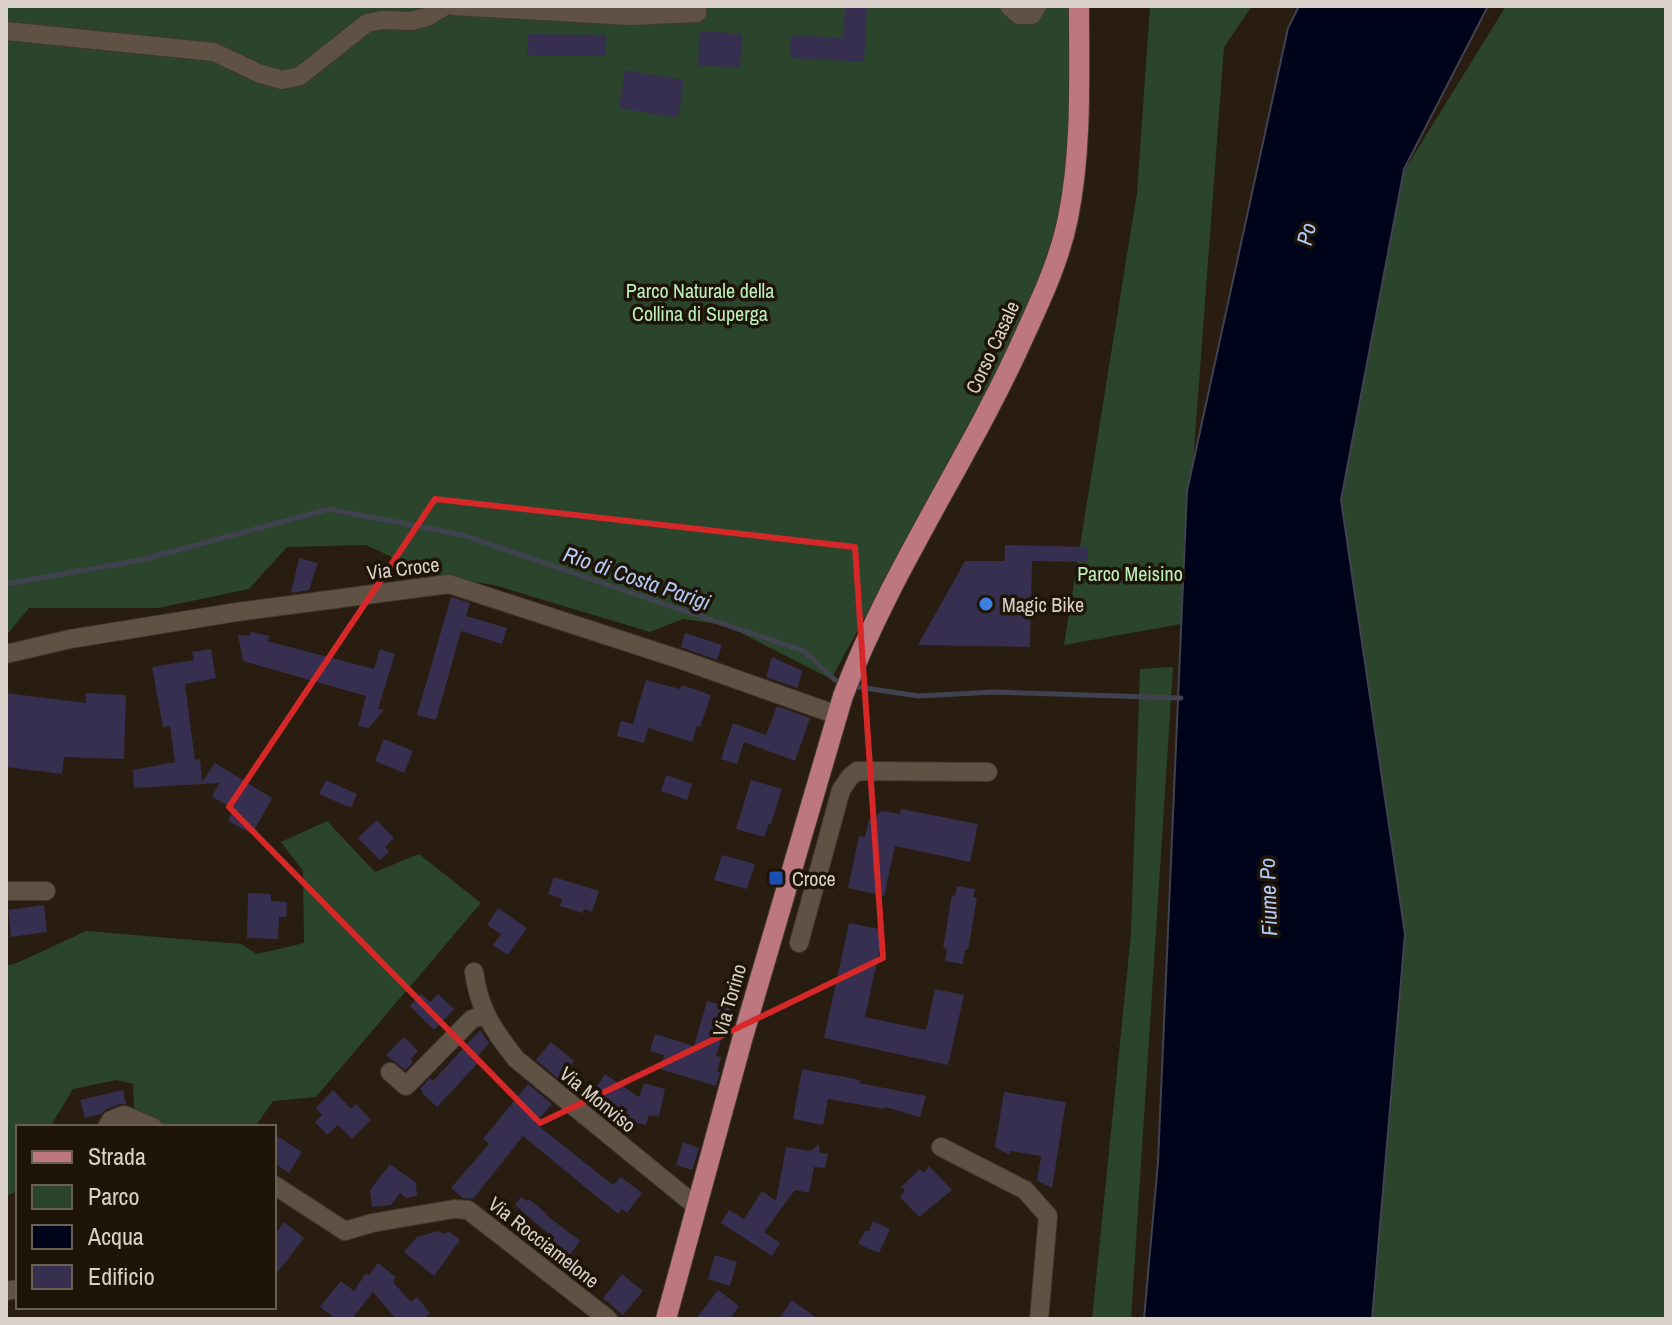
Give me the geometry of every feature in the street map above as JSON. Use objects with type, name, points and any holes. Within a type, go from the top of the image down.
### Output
[{"type":"main road","name":"Corso Casale","points":[[843,697],[897,578],[1012,365],[1049,280],[1068,219],[1079,136],[1079,6]]},
{"type":"main road","name":"Via Torino","points":[[666,1319],[742,1040],[843,697]]},
{"type":"street","points":[[6,31],[214,52],[258,73],[282,80],[300,76],[367,23],[412,21],[427,17],[445,6]]},
{"type":"street","points":[[454,6],[630,16],[697,13],[697,6]]},
{"type":"street","points":[[1009,6],[1019,15],[1032,15],[1037,6]]},
{"type":"street","name":"Via Croce","points":[[6,654],[70,639],[237,612],[449,584],[682,660],[843,697]]},
{"type":"street","points":[[799,943],[841,790],[850,777],[857,771],[897,768],[988,772]]},
{"type":"street","points":[[790,877],[815,883]]},
{"type":"street","points":[[6,891],[46,891]]},
{"type":"street","name":"Via Monviso","points":[[474,972],[477,995],[485,1015],[516,1059],[696,1206]]},
{"type":"street","points":[[390,1072],[406,1086],[472,1019],[485,1015]]},
{"type":"street","points":[[108,1125],[111,1120],[124,1115],[148,1125]]},
{"type":"street","points":[[941,1147],[1025,1190],[1048,1216],[1039,1319]]},
{"type":"street","name":"Via Rocciamelone","points":[[276,1186],[345,1231],[372,1223],[454,1209],[468,1210],[608,1319]]},
{"type":"highlighted area","points":[[435,499],[855,547],[883,958],[540,1123],[229,807]]},
{"type":"green space","name":"Parco Naturale della Collina di Superga","points":[[6,6],[1069,6],[1072,134],[1060,217],[1039,283],[1004,358],[831,679],[725,625],[683,619],[650,632],[494,585],[431,575],[366,545],[287,547],[249,589],[158,608],[29,608],[6,636]]},
{"type":"green space","name":"Parco Meisino","points":[[1150,6],[1252,6],[1224,47],[1181,624],[1064,645],[1137,193]]},
{"type":"green space","points":[[1506,6],[1666,6],[1666,1319],[1372,1319],[1405,934],[1341,500],[1404,171]]},
{"type":"green space","points":[[1173,667],[1131,1319],[1092,1319],[1131,934],[1140,669]]},
{"type":"green space","points":[[327,821],[375,872],[419,854],[481,903],[316,1097],[273,1101],[256,1125],[135,1125],[133,1084],[117,1080],[73,1089],[51,1125],[16,1125],[16,1192],[6,1196],[6,966],[86,931],[241,944],[257,954],[304,943],[303,871],[281,842]]},
{"type":"water","points":[[1299,6],[1488,6],[1404,169],[1341,500],[1405,934],[1372,1319],[1144,1319],[1158,1162],[1187,491],[1288,28]]},
{"type":"building","points":[[845,6],[867,6],[864,62],[790,58],[791,35],[843,38]]},
{"type":"building","points":[[700,31],[742,34],[740,68],[698,65]]},
{"type":"building","points":[[528,34],[606,35],[606,56],[527,55]]},
{"type":"building","points":[[625,70],[684,80],[678,118],[619,108]]},
{"type":"building","name":"Magic Bike","points":[[1005,545],[1088,547],[1088,562],[1032,561],[1030,647],[918,645],[965,561],[1005,561]]},
{"type":"building","points":[[299,558],[318,563],[309,590],[291,593]]},
{"type":"building","points":[[451,597],[470,603],[466,616],[507,628],[502,644],[461,631],[436,720],[417,715]]},
{"type":"building","points":[[251,632],[270,636],[267,641],[374,669],[380,649],[395,654],[378,709],[384,710],[369,728],[358,726],[366,696],[243,661],[238,635],[249,636]]},
{"type":"building","points":[[685,633],[722,645],[717,660],[681,647]]},
{"type":"building","points":[[211,649],[216,678],[185,684],[195,760],[200,759],[202,782],[215,763],[272,798],[252,834],[228,821],[234,809],[212,797],[219,783],[134,788],[133,770],[175,762],[170,726],[163,727],[152,667],[194,660],[192,652]]},
{"type":"building","points":[[772,657],[803,671],[797,688],[766,677]]},
{"type":"building","points":[[646,680],[680,689],[682,685],[711,695],[692,742],[648,728],[644,743],[617,736],[621,721],[633,724]]},
{"type":"building","points":[[6,693],[86,703],[86,693],[126,695],[124,759],[64,757],[62,774],[6,767]]},
{"type":"building","points":[[777,706],[810,718],[795,761],[744,742],[737,764],[721,759],[733,723],[766,735]]},
{"type":"building","points":[[384,739],[413,751],[404,773],[375,761]]},
{"type":"building","points":[[666,775],[692,784],[687,800],[661,791]]},
{"type":"building","points":[[326,780],[357,794],[351,808],[319,794]]},
{"type":"building","points":[[751,780],[782,789],[764,837],[736,829]]},
{"type":"building","points":[[901,809],[978,824],[970,862],[895,846],[884,896],[848,888],[859,836],[865,837],[869,820],[882,811],[900,814]]},
{"type":"building","points":[[377,820],[394,838],[385,847],[389,852],[380,860],[358,838]]},
{"type":"building","points":[[722,855],[755,864],[747,889],[714,880]]},
{"type":"building","points":[[554,877],[599,891],[592,912],[584,909],[583,913],[560,906],[562,899],[548,894]]},
{"type":"building","points":[[957,886],[975,889],[973,897],[977,898],[963,964],[945,961],[947,949],[943,948],[952,895],[955,896]]},
{"type":"building","points":[[248,893],[271,894],[271,901],[287,902],[286,917],[279,917],[278,939],[247,938]]},
{"type":"building","points":[[44,905],[47,932],[11,937],[8,910]]},
{"type":"building","points":[[498,908],[527,928],[508,955],[493,945],[501,934],[487,925]]},
{"type":"building","points":[[849,923],[884,930],[865,1017],[926,1030],[935,989],[964,995],[948,1065],[824,1038]]},
{"type":"building","points":[[421,994],[430,1002],[438,994],[454,1009],[434,1030],[410,1006]]},
{"type":"building","points":[[707,1001],[731,1008],[716,1056],[721,1057],[716,1086],[660,1069],[664,1055],[650,1051],[655,1034],[694,1046]]},
{"type":"building","points":[[480,1030],[489,1043],[475,1059],[479,1062],[437,1107],[420,1089],[430,1078],[433,1081]]},
{"type":"building","points":[[404,1037],[418,1051],[405,1070],[386,1055]]},
{"type":"building","points":[[551,1042],[574,1061],[559,1079],[536,1060]]},
{"type":"building","points":[[802,1069],[926,1096],[920,1117],[885,1107],[828,1099],[823,1125],[793,1119]]},
{"type":"building","points":[[605,1074],[639,1097],[644,1083],[665,1089],[659,1117],[649,1115],[646,1125],[625,1121],[590,1097]]},
{"type":"building","points":[[528,1084],[552,1104],[535,1123],[613,1185],[621,1177],[642,1193],[627,1213],[622,1209],[618,1214],[523,1136],[473,1199],[463,1198],[451,1188],[489,1144],[483,1139]]},
{"type":"building","points":[[123,1090],[126,1104],[85,1118],[80,1100]]},
{"type":"building","points":[[333,1090],[351,1109],[356,1104],[371,1120],[352,1139],[338,1125],[327,1135],[315,1122],[322,1115],[316,1108]]},
{"type":"building","points":[[1004,1092],[1066,1102],[1052,1188],[1037,1181],[1041,1156],[1010,1151],[1010,1155],[995,1147]]},
{"type":"building","points":[[276,1135],[302,1152],[289,1173],[276,1164]]},
{"type":"building","points":[[683,1142],[699,1148],[692,1170],[676,1165]]},
{"type":"building","points":[[819,1144],[820,1153],[828,1154],[825,1168],[814,1167],[809,1193],[795,1190],[764,1232],[780,1243],[772,1256],[721,1223],[729,1210],[744,1219],[762,1191],[776,1201],[786,1147],[811,1151]]},
{"type":"building","points":[[390,1164],[416,1183],[417,1196],[406,1198],[400,1193],[391,1205],[372,1207],[370,1190]]},
{"type":"building","points":[[929,1166],[952,1190],[919,1217],[900,1197],[905,1190],[901,1187],[920,1169],[924,1173]]},
{"type":"building","points":[[521,1197],[527,1201],[529,1199],[580,1241],[565,1261],[543,1244],[550,1235],[515,1205]]},
{"type":"building","points":[[873,1221],[890,1229],[879,1253],[858,1244]]},
{"type":"building","points":[[284,1222],[304,1238],[276,1274],[276,1233]]},
{"type":"building","points":[[438,1231],[445,1234],[448,1231],[460,1240],[434,1276],[404,1252],[417,1237]]},
{"type":"building","points":[[715,1255],[737,1262],[730,1286],[708,1279]]},
{"type":"building","points":[[378,1263],[396,1277],[393,1282],[411,1302],[417,1297],[430,1313],[423,1319],[396,1319],[373,1292],[352,1319],[336,1319],[320,1307],[341,1281],[354,1291],[366,1273],[369,1275]]},
{"type":"building","points":[[622,1274],[643,1291],[623,1315],[603,1298]]},
{"type":"building","points":[[718,1290],[739,1306],[730,1319],[696,1319]]},
{"type":"building","points":[[792,1300],[818,1319],[779,1319]]},
{"type":"waterway","name":"Rio di Costa Parigi","points":[[6,584],[141,560],[329,509],[463,535],[804,651],[842,683]]},
{"type":"waterway","name":"Rio di Costa Parigi","points":[[852,686],[918,696],[995,692],[1181,698]]},
{"type":"place","name":"Magic Bike","points":[[986,604]]},
{"type":"place","name":"Croce","points":[[776,878]]},
{"type":"water label","name":"Po","points":[[1306,234]]},
{"type":"water label","name":"Fiume Po","points":[[1268,897]]}]
